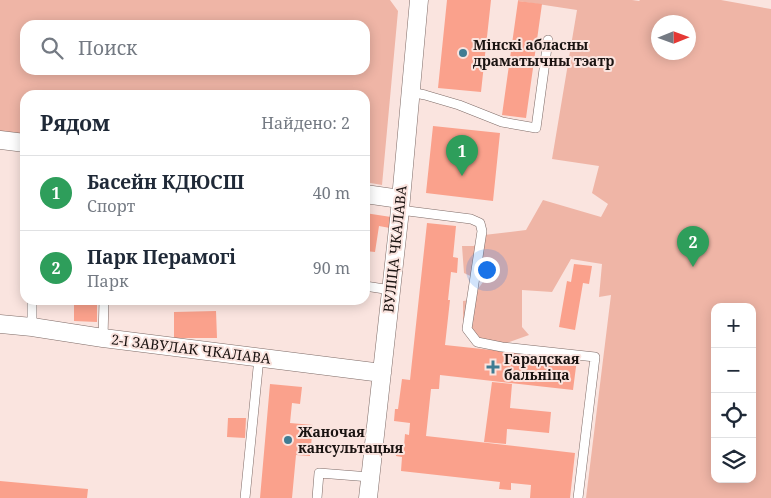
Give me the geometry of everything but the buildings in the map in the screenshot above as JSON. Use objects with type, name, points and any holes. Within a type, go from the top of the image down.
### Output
[{"type":"street","name":"ВУЛІЦА ЧКАЛАВА","points":[[368,498],[400,204],[419,0]]},
{"type":"street","points":[[0,140],[20,143]]},
{"type":"street","points":[[370,195],[400,204]]},
{"type":"street","name":"2-І ЗАВУЛАК ЧКАЛАВА","points":[[0,324],[382,373]]},
{"type":"lane","points":[[411,92],[459,105],[502,122],[536,128],[548,40]]},
{"type":"lane","points":[[400,204],[470,219],[480,223],[482,231],[467,329],[477,342],[502,347],[595,357],[578,498]]},
{"type":"lane","points":[[370,287],[390,290]]},
{"type":"lane","points":[[32,305],[32,327]]},
{"type":"lane","points":[[103,338],[104,305]]},
{"type":"lane","points":[[245,498],[259,358]]},
{"type":"lane","points":[[317,498],[319,473],[370,478]]},
{"type":"shaded area","points":[[0,0],[390,0],[398,11],[382,185],[370,183],[370,90],[20,90],[20,136],[0,134]]},
{"type":"shaded area","points":[[518,0],[721,0],[771,9],[771,498],[586,498],[611,295],[599,297],[602,264],[571,259],[552,292],[522,290],[522,327],[529,335],[498,346],[472,341],[463,318],[463,301],[470,300],[483,282],[464,273],[462,246],[474,246],[484,235],[526,230],[543,200],[601,217],[608,204],[592,193],[599,166],[552,159],[577,10]]},
{"type":"place","name":"Мінскі абласны драматычны тэатр","points":[[463,53]]},
{"type":"place","name":"Басейн КДЮСШ","points":[[462,176]]},
{"type":"place","name":"Парк Перамогі","points":[[693,267]]},
{"type":"place","name":"Гарадская бальніца","points":[[493,367]]},
{"type":"place","name":"Жаночая кансультацыя","points":[[288,440]]}]
